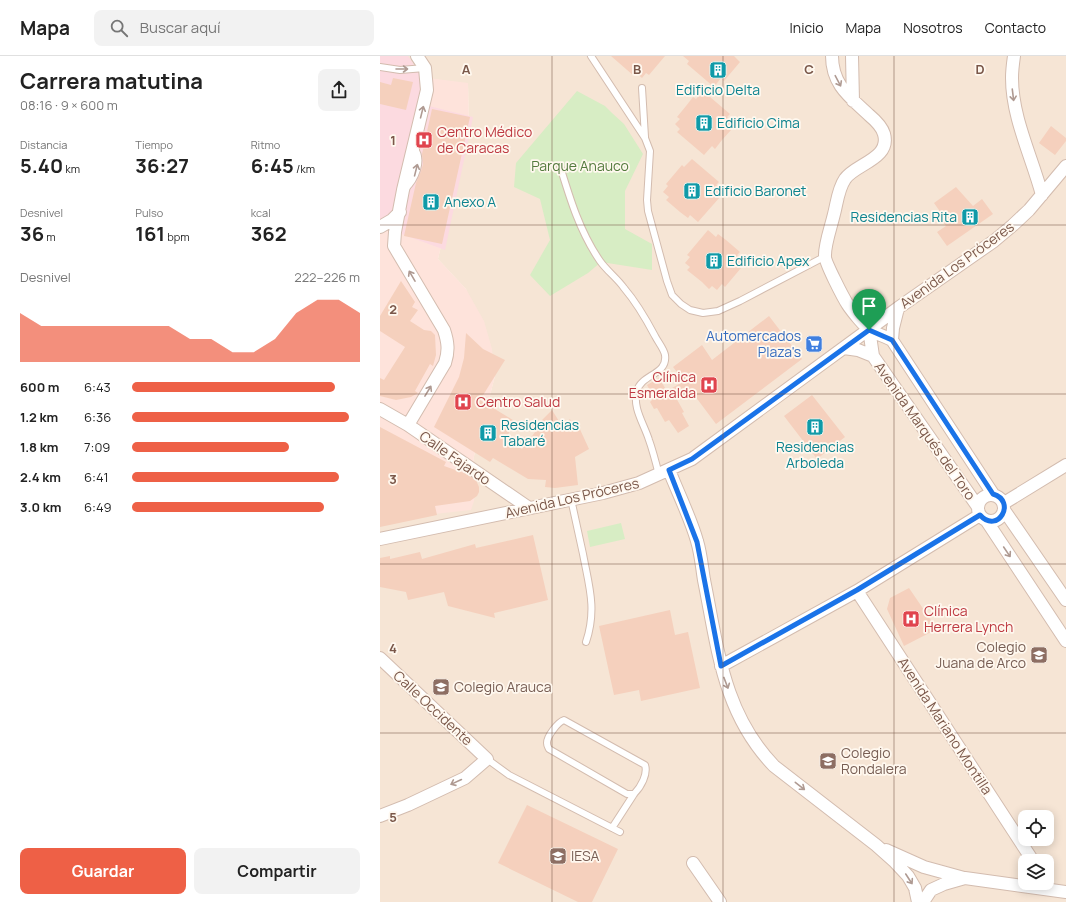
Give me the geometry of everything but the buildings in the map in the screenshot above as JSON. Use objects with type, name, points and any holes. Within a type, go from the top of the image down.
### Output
[{"type":"street","points":[[408,425],[446,363],[448,353],[448,342],[444,330],[394,246],[395,232],[427,90],[425,68],[417,56]]},
{"type":"street","points":[[832,56],[833,70],[837,82],[853,101],[874,119],[884,134],[885,142],[883,149],[877,156],[853,171],[845,179],[840,189],[824,257],[848,304],[869,330]]},
{"type":"street","points":[[852,56],[853,101]]},
{"type":"street","points":[[1014,56],[1012,77],[1014,98],[1042,195]]},
{"type":"street","name":"Avenida Los Próceres","points":[[380,539],[603,493],[639,484],[692,459],[898,308],[994,241],[1013,225],[1042,195],[1066,166]]},
{"type":"street","points":[[380,227],[392,220],[400,212]]},
{"type":"street","name":"Avenida Marqués del Toro","points":[[892,340],[893,328],[898,308]]},
{"type":"street","name":"Avenida Marqués del Toro","points":[[869,330],[892,340],[993,494],[999,497],[1066,600]]},
{"type":"street","name":"Avenida Marqués del Toro","points":[[869,330],[873,356],[1066,641]]},
{"type":"street","name":"Avenida Marqués del Toro","points":[[844,348],[858,350],[873,356]]},
{"type":"street","name":"Calle Fajardo","points":[[380,409],[408,425],[529,508]]},
{"type":"street","points":[[721,666],[857,590],[981,514],[994,521],[997,520],[1001,517],[1004,506],[1066,465]]},
{"type":"street","points":[[664,473],[697,542],[721,666],[735,708],[751,739],[760,752],[774,766],[876,845],[908,876],[915,888],[918,902]]},
{"type":"street","name":"Avenida Marqués del Toro","points":[[981,514],[981,499],[984,496],[993,494]]},
{"type":"street","name":"Avenida Mariano Montilla","points":[[857,590],[1028,854]]},
{"type":"street","name":"Calle Occidente","points":[[380,658],[487,759]]},
{"type":"street","points":[[380,816],[408,805],[465,778],[487,759]]},
{"type":"street","points":[[876,845],[924,867],[965,878],[1018,883]]},
{"type":"street","points":[[693,863],[720,902]]},
{"type":"street","points":[[923,902],[930,890],[965,878]]},
{"type":"street","points":[[1054,888],[1066,892]]},
{"type":"lane","points":[[591,56],[645,138],[650,151],[646,200],[648,211],[667,281],[672,295],[681,304],[690,310],[703,313],[718,311],[824,257]]},
{"type":"lane","points":[[380,67],[400,70],[425,68]]},
{"type":"lane","points":[[642,88],[645,138]]},
{"type":"lane","points":[[560,166],[573,208],[592,248],[601,262],[624,288],[645,317],[665,354],[664,363],[659,371],[644,380],[637,389],[635,398],[638,411],[664,473]]},
{"type":"lane","points":[[571,499],[592,595],[590,629],[586,642]]},
{"type":"lane","points":[[612,828],[638,790],[644,777],[646,768],[645,765],[564,720],[557,724],[547,742],[547,746],[550,749],[627,794],[634,794]]},
{"type":"lane","points":[[487,759],[509,775],[620,832]]},
{"type":"shaded area","points":[[380,56],[412,76],[468,83],[469,123],[438,259],[466,289],[484,321],[492,349],[495,376],[474,456],[472,473],[476,484],[474,501],[471,510],[425,515],[380,525]]},
{"type":"shaded area","name":"Centro Médico de Caracas","points":[[380,56],[408,56],[420,75],[422,85],[417,103],[473,117],[445,250],[380,226]]},
{"type":"shaded area","points":[[405,56],[1066,56],[1066,902],[380,902],[380,525],[472,473],[474,456],[495,376],[466,289],[438,259],[469,123],[468,84],[412,76]]},
{"type":"green space","name":"Parque Anauco","points":[[577,91],[605,106],[624,124],[643,154],[625,191],[625,229],[652,244],[652,270],[601,262],[588,273],[550,296],[530,275],[550,240],[540,199],[514,187],[516,163]]},
{"type":"green space","points":[[621,523],[625,539],[590,547],[587,531]]},
{"type":"place","name":"Edificio Delta","points":[[718,70]]},
{"type":"place","name":"Edificio Cima","points":[[704,123]]},
{"type":"place","name":"Centro Médico de Caracas","points":[[424,140]]},
{"type":"place","name":"Edificio Baronet","points":[[692,191]]},
{"type":"place","name":"Anexo A","points":[[431,202]]},
{"type":"place","name":"Residencias Rita","points":[[970,217]]},
{"type":"place","name":"Edificio Apex","points":[[714,261]]},
{"type":"place","name":"Automercados Plaza's","points":[[814,344]]},
{"type":"place","name":"Clínica Esmeralda","points":[[709,385]]},
{"type":"place","name":"Centro Salud","points":[[463,402]]},
{"type":"place","name":"Residencias Arboleda","points":[[815,427]]},
{"type":"place","name":"Residencias Tabaré","points":[[488,433]]},
{"type":"place","name":"Clínica Herrera Lynch","points":[[911,619]]},
{"type":"place","name":"Colegio Juana de Arco","points":[[1039,655]]},
{"type":"place","name":"Colegio Arauca","points":[[441,687]]},
{"type":"place","name":"Colegio Rondalera","points":[[828,761]]},
{"type":"place","name":"IESA","points":[[558,856]]},
{"type":"route","points":[[869,330],[892,340],[993,494],[999,497],[1004,503],[1003,514],[994,521],[986,520],[980,515],[966,522],[857,590],[721,666],[697,542],[669,470],[692,459],[869,330]]}]
